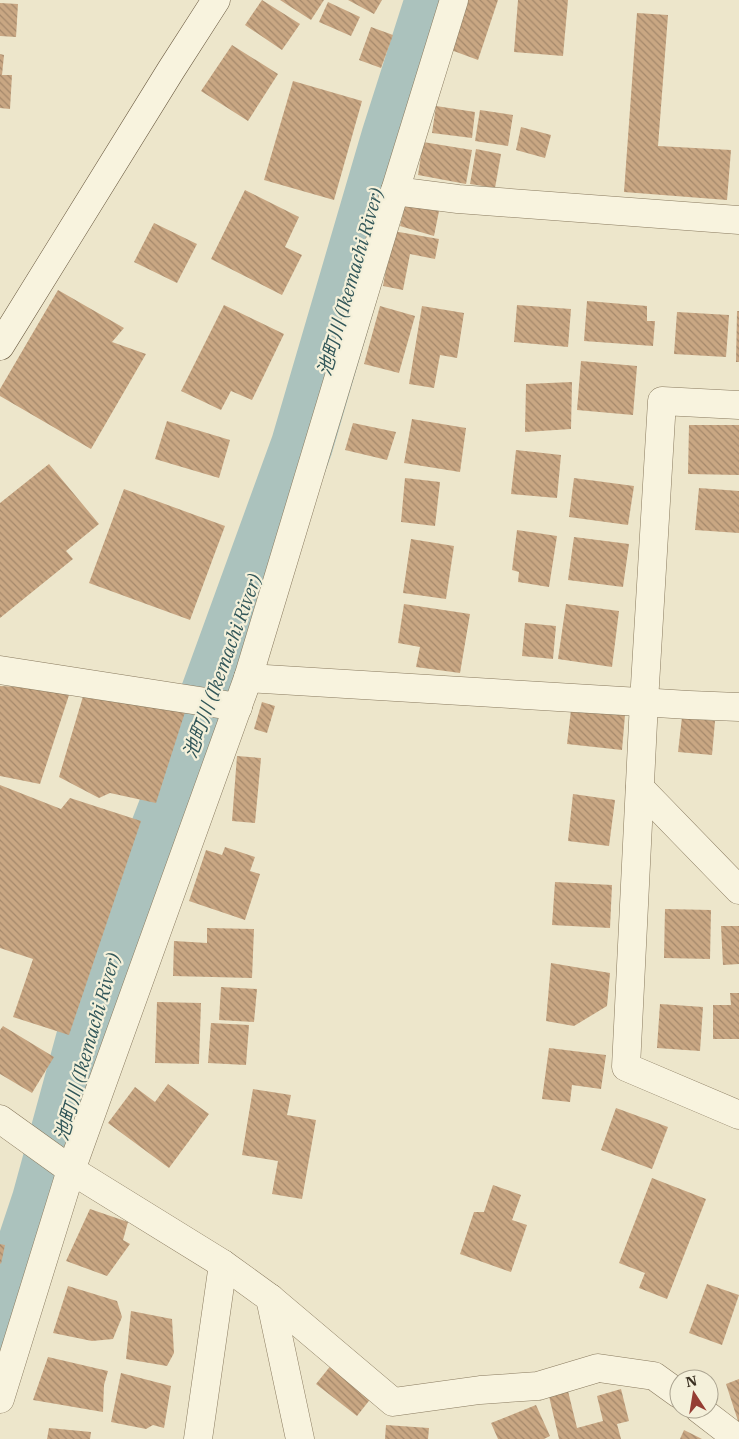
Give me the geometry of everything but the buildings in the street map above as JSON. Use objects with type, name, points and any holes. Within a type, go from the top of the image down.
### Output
[{"type":"street","points":[[0,346],[170,70],[216,0]]},
{"type":"street","points":[[0,1399],[71,1170],[248,678],[454,0]]},
{"type":"street","points":[[395,191],[458,199],[739,220]]},
{"type":"street","points":[[739,404],[662,401],[644,702],[626,1067],[739,1115]]},
{"type":"street","points":[[0,670],[238,707]]},
{"type":"street","points":[[248,678],[739,707]]},
{"type":"street","points":[[640,788],[739,890]]},
{"type":"street","points":[[0,1119],[71,1170],[223,1264],[270,1298],[393,1402],[480,1390],[538,1386],[598,1368],[654,1376],[669,1387]]},
{"type":"street","points":[[198,1439],[223,1264]]},
{"type":"street","points":[[270,1298],[300,1439]]},
{"type":"street","points":[[712,1419],[738,1439]]},
{"type":"waterway","name":"池町川 (Ikemachi River)","points":[[0,1329],[43,1200],[102,984],[175,794],[302,445],[392,138],[436,0]]}]
